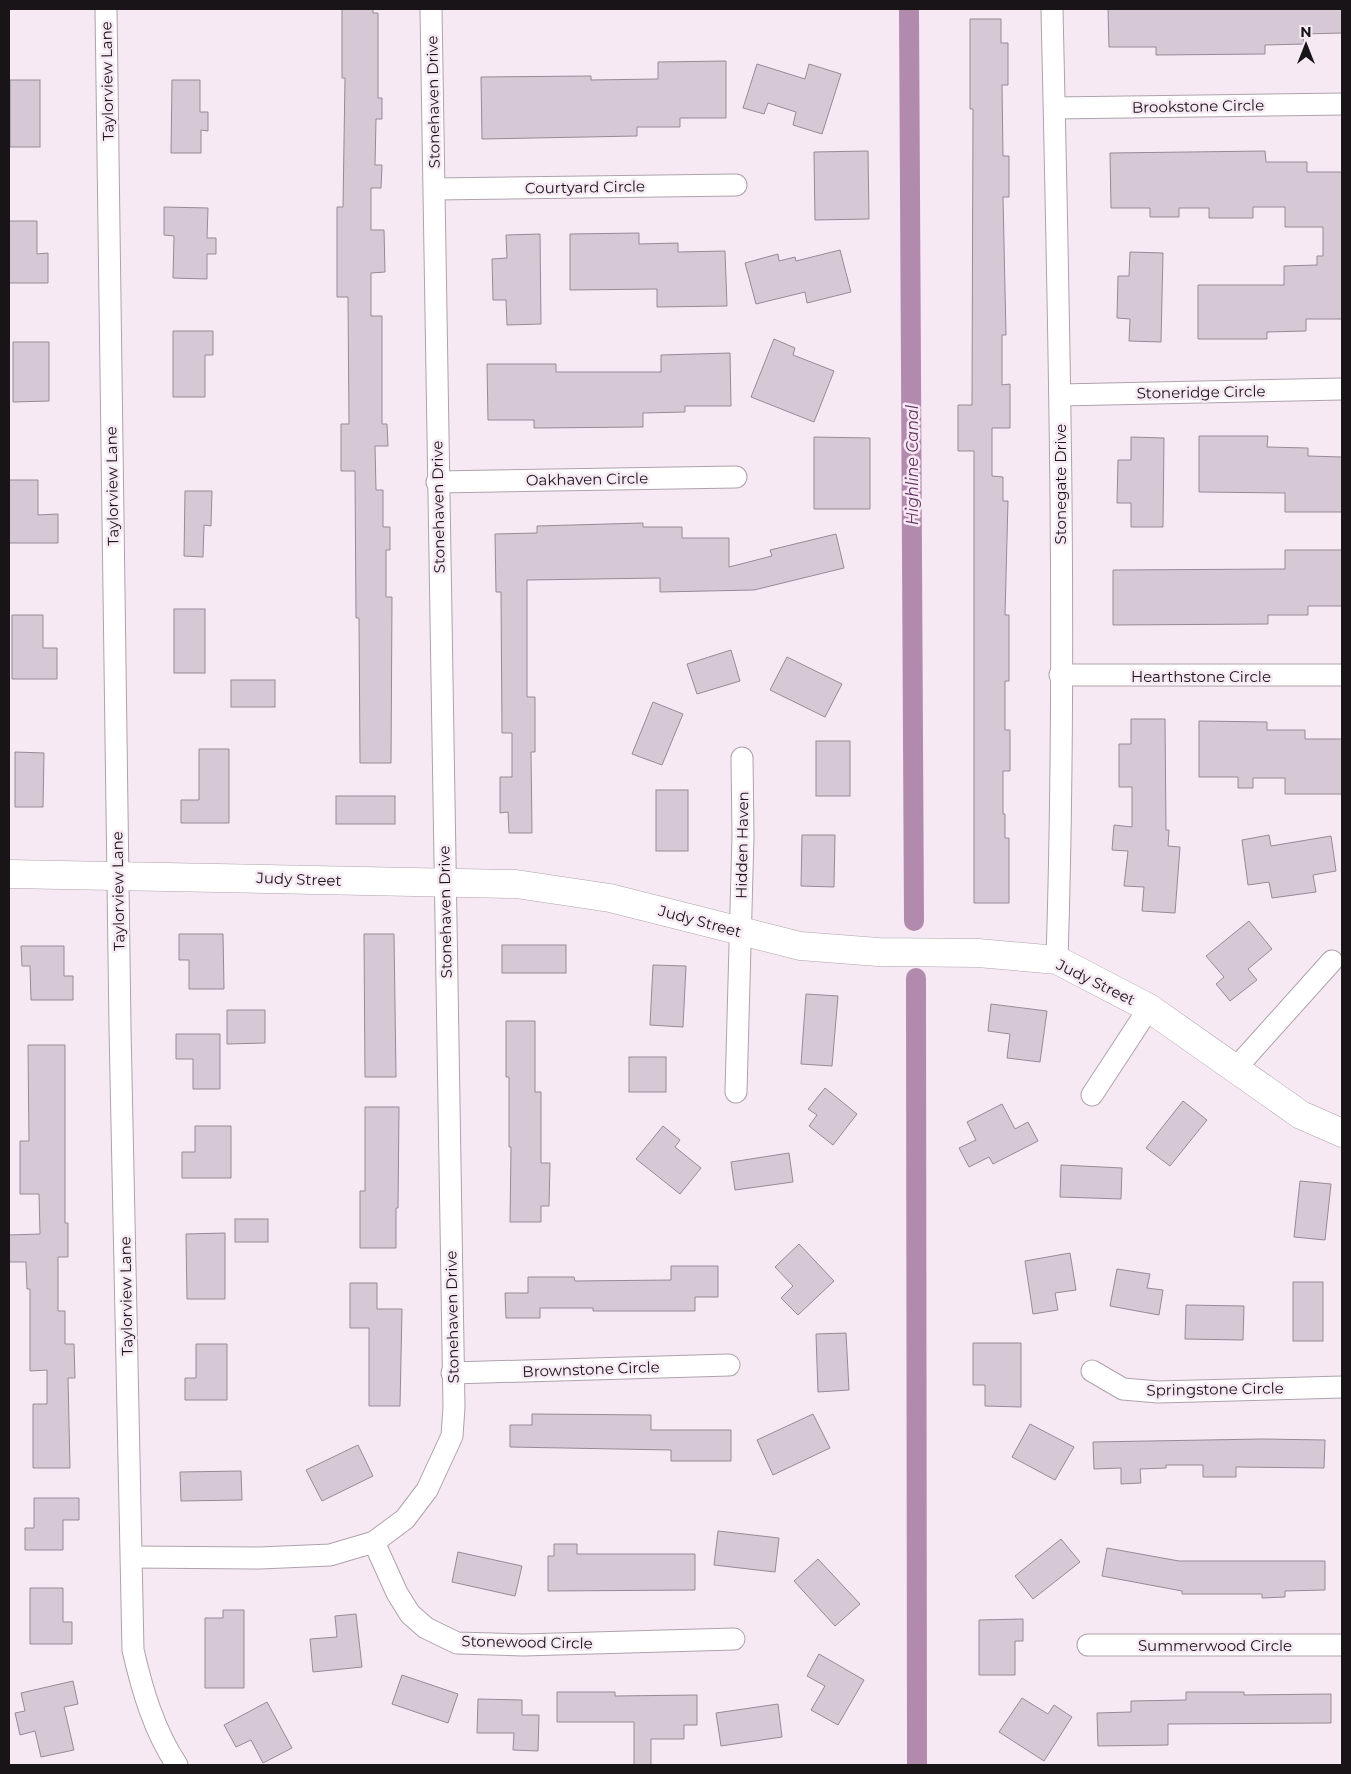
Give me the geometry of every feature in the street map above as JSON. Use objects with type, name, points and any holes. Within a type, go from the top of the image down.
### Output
[{"type":"street","name":"Taylorview Lane","points":[[106,9],[118,874],[133,1650],[142,1687],[157,1727],[177,1765]]},
{"type":"street","name":"Stonehaven Drive","points":[[132,1557],[260,1558],[330,1555],[374,1542],[405,1519],[427,1490],[452,1436],[454,1407],[437,482],[435,189],[431,9]]},
{"type":"street","name":"Stonegate Drive","points":[[1052,9],[1060,395],[1062,818],[1057,960]]},
{"type":"street","name":"Brookstone Circle","points":[[1055,108],[1342,104]]},
{"type":"street","name":"Courtyard Circle","points":[[435,189],[736,185]]},
{"type":"street","name":"Stoneridge Circle","points":[[1060,395],[1342,389]]},
{"type":"street","name":"Oakhaven Circle","points":[[437,482],[736,476]]},
{"type":"street","name":"Hearthstone Circle","points":[[1060,675],[1342,675]]},
{"type":"street","name":"Hidden Haven","points":[[736,1092],[742,758]]},
{"type":"street","name":"Judy Street","points":[[9,874],[118,874],[516,884],[610,898],[800,946],[878,952],[978,953],[1057,960],[1149,1008],[1301,1115],[1342,1133]]},
{"type":"street","points":[[1236,1068],[1332,961]]},
{"type":"street","points":[[1092,1095],[1149,1008]]},
{"type":"street","name":"Brownstone Circle","points":[[452,1373],[729,1365]]},
{"type":"street","name":"Springstone Circle","points":[[1092,1371],[1123,1389],[1158,1392],[1342,1387]]},
{"type":"street","name":"Stonewood Circle","points":[[374,1542],[397,1593],[410,1614],[426,1628],[457,1643],[523,1645],[734,1639]]},
{"type":"street","name":"Summerwood Circle","points":[[1088,1645],[1342,1645]]},
{"type":"building","points":[[342,9],[373,9],[373,13],[378,13],[378,98],[382,98],[382,119],[376,119],[375,165],[382,165],[381,188],[371,188],[371,230],[384,230],[385,272],[371,273],[371,316],[382,316],[382,424],[387,424],[388,446],[375,446],[376,490],[383,490],[383,527],[390,527],[390,550],[386,550],[386,597],[392,597],[391,763],[360,763],[359,618],[356,618],[355,471],[341,471],[341,424],[349,424],[348,297],[337,297],[337,207],[343,207],[345,78],[342,78]]},
{"type":"building","points":[[1108,9],[1342,9],[1342,33],[1303,34],[1304,44],[1265,45],[1265,54],[1156,55],[1156,47],[1109,47]]},
{"type":"building","points":[[970,19],[1001,19],[1001,43],[1008,43],[1008,85],[1002,85],[1003,156],[1009,156],[1009,197],[1003,197],[1006,335],[1002,335],[1002,385],[1010,384],[1010,428],[992,428],[992,476],[1003,477],[1003,501],[1008,501],[1005,615],[1009,615],[1009,681],[1005,681],[1005,730],[1010,730],[1010,771],[1003,771],[1003,814],[1005,814],[1005,838],[1009,838],[1009,903],[974,903],[974,451],[958,451],[958,405],[972,405],[973,109],[970,109]]},
{"type":"building","points":[[726,61],[726,118],[680,118],[680,127],[637,127],[637,136],[482,139],[481,77],[591,76],[591,80],[658,79],[658,62]]},
{"type":"building","points":[[757,64],[805,79],[809,64],[841,74],[822,134],[793,125],[796,112],[768,103],[764,114],[743,108]]},
{"type":"building","points":[[10,80],[40,80],[40,147],[10,147]]},
{"type":"building","points":[[172,80],[200,80],[200,112],[208,112],[208,131],[201,130],[201,153],[171,153]]},
{"type":"building","points":[[868,151],[869,219],[815,220],[814,152]]},
{"type":"building","points":[[1265,151],[1266,162],[1307,162],[1307,172],[1342,172],[1342,319],[1306,319],[1306,331],[1267,332],[1267,339],[1198,339],[1198,285],[1284,285],[1284,266],[1317,265],[1317,256],[1323,256],[1323,227],[1285,227],[1285,207],[1253,207],[1253,218],[1209,218],[1209,208],[1179,208],[1179,217],[1150,217],[1150,208],[1111,208],[1110,153]]},
{"type":"building","points":[[164,207],[208,208],[207,238],[216,238],[216,254],[207,254],[207,279],[173,278],[174,236],[164,235]]},
{"type":"building","points":[[9,221],[37,221],[37,254],[48,253],[48,283],[9,283]]},
{"type":"building","points":[[639,233],[639,244],[678,243],[678,252],[725,251],[727,306],[657,307],[657,289],[570,290],[570,234]]},
{"type":"building","points":[[540,234],[541,324],[507,325],[506,300],[493,300],[492,259],[507,258],[506,235]]},
{"type":"building","points":[[840,250],[851,292],[807,303],[805,292],[756,304],[745,263],[778,254],[779,261],[795,257],[796,261]]},
{"type":"building","points":[[1130,252],[1163,253],[1161,342],[1129,341],[1130,319],[1117,318],[1118,276],[1129,276]]},
{"type":"building","points":[[173,331],[213,331],[213,355],[205,355],[205,397],[173,397]]},
{"type":"building","points":[[774,339],[795,348],[793,355],[834,371],[814,422],[751,397]]},
{"type":"building","points":[[13,342],[49,342],[49,401],[13,402]]},
{"type":"building","points":[[730,353],[731,406],[685,406],[685,412],[643,413],[643,427],[534,428],[534,420],[488,420],[487,364],[556,364],[556,372],[661,372],[661,355]]},
{"type":"building","points":[[1199,436],[1268,436],[1267,447],[1308,448],[1308,456],[1342,457],[1342,512],[1285,512],[1285,493],[1199,492]]},
{"type":"building","points":[[814,437],[870,438],[870,509],[814,509]]},
{"type":"building","points":[[1131,437],[1164,438],[1163,527],[1131,527],[1131,503],[1117,503],[1118,460],[1131,460]]},
{"type":"building","points":[[9,480],[38,480],[38,515],[58,514],[58,543],[9,543]]},
{"type":"building","points":[[185,491],[212,491],[211,526],[204,525],[203,557],[184,556]]},
{"type":"building","points":[[643,523],[643,527],[682,527],[682,538],[729,538],[729,567],[772,556],[770,550],[836,534],[844,568],[754,590],[660,592],[660,578],[527,580],[527,697],[535,697],[535,752],[531,752],[532,833],[509,833],[508,812],[500,813],[500,777],[512,777],[512,733],[502,733],[501,592],[496,592],[495,534],[537,533],[537,526]]},
{"type":"building","points":[[1285,550],[1342,550],[1342,606],[1308,606],[1308,615],[1268,615],[1268,624],[1113,625],[1113,570],[1285,569]]},
{"type":"building","points":[[174,609],[205,609],[205,673],[174,673]]},
{"type":"building","points":[[12,615],[43,615],[43,648],[57,648],[57,679],[12,679]]},
{"type":"building","points":[[731,650],[740,681],[697,694],[687,664]]},
{"type":"building","points":[[787,657],[842,684],[825,717],[770,690]]},
{"type":"building","points":[[231,680],[275,680],[275,707],[231,707]]},
{"type":"building","points":[[653,702],[683,714],[662,765],[632,754]]},
{"type":"building","points":[[1131,719],[1165,719],[1166,830],[1169,830],[1168,846],[1180,847],[1175,913],[1142,911],[1144,887],[1124,886],[1128,851],[1112,850],[1114,825],[1132,827],[1132,787],[1119,787],[1119,744],[1131,744]]},
{"type":"building","points":[[1199,721],[1267,722],[1267,730],[1305,730],[1305,739],[1342,739],[1342,794],[1285,794],[1285,778],[1253,778],[1253,788],[1238,788],[1238,777],[1199,777]]},
{"type":"building","points":[[816,741],[850,741],[850,796],[816,796]]},
{"type":"building","points":[[199,749],[229,749],[229,823],[181,823],[181,800],[199,800]]},
{"type":"building","points":[[15,752],[44,753],[43,807],[15,807]]},
{"type":"building","points":[[656,790],[688,790],[688,851],[656,851]]},
{"type":"building","points":[[336,796],[395,796],[395,824],[336,824]]},
{"type":"building","points":[[802,835],[835,835],[834,887],[801,886]]},
{"type":"building","points":[[1269,835],[1271,846],[1331,836],[1336,871],[1313,875],[1316,892],[1272,898],[1269,882],[1248,885],[1242,840]]},
{"type":"building","points":[[1249,921],[1272,949],[1248,969],[1257,980],[1230,1001],[1216,984],[1224,977],[1206,956]]},
{"type":"building","points":[[179,934],[223,934],[224,989],[189,989],[189,960],[179,960]]},
{"type":"building","points":[[364,934],[394,934],[396,1077],[365,1077]]},
{"type":"building","points":[[502,945],[566,945],[566,973],[502,973]]},
{"type":"building","points":[[21,946],[64,946],[64,976],[73,976],[73,1000],[31,1000],[30,966],[22,966]]},
{"type":"building","points":[[653,965],[686,966],[683,1027],[650,1025]]},
{"type":"building","points":[[806,994],[838,996],[832,1066],[801,1064]]},
{"type":"building","points":[[991,1004],[1047,1011],[1040,1062],[1007,1058],[1010,1034],[988,1031]]},
{"type":"building","points":[[227,1010],[265,1010],[265,1043],[227,1044]]},
{"type":"building","points":[[506,1021],[535,1021],[535,1092],[541,1092],[541,1163],[550,1163],[549,1206],[541,1206],[541,1222],[510,1222],[511,1147],[509,1147],[509,1077],[506,1077]]},
{"type":"building","points":[[176,1034],[220,1034],[220,1089],[193,1089],[193,1059],[176,1059]]},
{"type":"building","points":[[28,1045],[65,1045],[65,1223],[68,1223],[68,1257],[58,1257],[58,1311],[65,1311],[65,1344],[74,1344],[75,1378],[68,1378],[70,1468],[33,1468],[33,1404],[47,1404],[47,1370],[30,1371],[30,1289],[27,1289],[26,1262],[9,1262],[9,1235],[40,1234],[39,1194],[20,1194],[20,1141],[29,1141]]},
{"type":"building","points":[[629,1057],[666,1057],[666,1092],[629,1092]]},
{"type":"building","points":[[825,1088],[857,1114],[833,1145],[809,1126],[817,1115],[808,1109]]},
{"type":"building","points":[[1183,1101],[1207,1120],[1170,1166],[1146,1148]]},
{"type":"building","points":[[1002,1104],[1015,1129],[1028,1122],[1038,1141],[993,1164],[989,1157],[969,1167],[959,1148],[976,1140],[967,1122]]},
{"type":"building","points":[[365,1107],[399,1107],[396,1248],[360,1248],[360,1191],[365,1191]]},
{"type":"building","points":[[195,1126],[231,1126],[231,1178],[182,1178],[182,1152],[195,1152]]},
{"type":"building","points":[[663,1126],[680,1140],[675,1147],[701,1168],[680,1194],[636,1159]]},
{"type":"building","points":[[789,1153],[793,1182],[735,1190],[731,1162]]},
{"type":"building","points":[[1061,1165],[1122,1168],[1121,1199],[1060,1197]]},
{"type":"building","points":[[1300,1181],[1331,1184],[1325,1240],[1294,1237]]},
{"type":"building","points":[[235,1219],[268,1219],[268,1242],[235,1242]]},
{"type":"building","points":[[225,1233],[225,1299],[187,1299],[186,1234]]},
{"type":"building","points":[[799,1244],[834,1281],[798,1315],[781,1298],[793,1286],[775,1267]]},
{"type":"building","points":[[1070,1253],[1076,1290],[1055,1293],[1058,1310],[1033,1314],[1025,1261]]},
{"type":"building","points":[[671,1266],[718,1266],[718,1297],[695,1297],[695,1311],[593,1311],[593,1308],[540,1308],[540,1318],[506,1318],[505,1293],[528,1293],[528,1277],[574,1277],[575,1281],[671,1280]]},
{"type":"building","points":[[1117,1269],[1150,1274],[1147,1288],[1163,1290],[1159,1315],[1110,1306]]},
{"type":"building","points":[[1293,1282],[1323,1282],[1323,1341],[1293,1341]]},
{"type":"building","points":[[350,1283],[377,1283],[377,1309],[402,1309],[400,1406],[369,1406],[369,1328],[350,1328]]},
{"type":"building","points":[[1186,1305],[1244,1306],[1243,1340],[1185,1339]]},
{"type":"building","points":[[846,1333],[849,1390],[818,1392],[816,1334]]},
{"type":"building","points":[[973,1343],[1021,1343],[1021,1407],[985,1406],[985,1385],[973,1385]]},
{"type":"building","points":[[196,1344],[227,1344],[227,1400],[185,1400],[185,1378],[196,1378]]},
{"type":"building","points":[[532,1414],[651,1415],[651,1430],[731,1430],[731,1461],[671,1461],[671,1450],[510,1447],[510,1425],[532,1425]]},
{"type":"building","points":[[813,1414],[830,1448],[773,1475],[757,1440]]},
{"type":"building","points":[[1030,1424],[1074,1447],[1055,1480],[1012,1457]]},
{"type":"building","points":[[1262,1439],[1325,1440],[1324,1468],[1236,1467],[1236,1477],[1203,1477],[1203,1465],[1166,1465],[1166,1468],[1140,1469],[1141,1483],[1121,1484],[1121,1468],[1094,1469],[1093,1442]]},
{"type":"building","points":[[358,1445],[373,1476],[322,1501],[306,1470]]},
{"type":"building","points":[[241,1471],[242,1500],[181,1501],[180,1472]]},
{"type":"building","points":[[34,1498],[79,1498],[79,1520],[63,1520],[63,1550],[25,1550],[25,1528],[34,1528]]},
{"type":"building","points":[[718,1531],[779,1538],[775,1572],[714,1565]]},
{"type":"building","points":[[1061,1539],[1080,1562],[1033,1599],[1015,1576]]},
{"type":"building","points":[[554,1544],[577,1544],[577,1554],[695,1554],[695,1590],[548,1591],[548,1556],[554,1556]]},
{"type":"building","points":[[1107,1548],[1179,1561],[1325,1561],[1325,1590],[1285,1591],[1285,1597],[1262,1598],[1262,1594],[1182,1594],[1182,1591],[1102,1576]]},
{"type":"building","points":[[458,1552],[522,1566],[515,1596],[452,1582]]},
{"type":"building","points":[[818,1559],[860,1604],[835,1626],[794,1581]]},
{"type":"building","points":[[30,1588],[63,1588],[63,1622],[72,1622],[72,1644],[30,1644]]},
{"type":"building","points":[[223,1610],[244,1610],[244,1688],[205,1688],[205,1618],[223,1618]]},
{"type":"building","points":[[356,1614],[362,1667],[313,1672],[310,1639],[337,1637],[335,1616]]},
{"type":"building","points":[[1023,1619],[1023,1641],[1015,1641],[1015,1675],[979,1675],[979,1620]]},
{"type":"building","points":[[819,1654],[864,1680],[838,1725],[811,1710],[825,1686],[807,1676]]},
{"type":"building","points":[[402,1675],[458,1694],[448,1723],[392,1704]]},
{"type":"building","points":[[73,1681],[78,1704],[64,1707],[74,1750],[41,1757],[35,1731],[20,1735],[15,1713],[25,1711],[21,1693]]},
{"type":"building","points":[[557,1692],[615,1692],[615,1696],[697,1695],[697,1725],[684,1725],[684,1739],[651,1739],[651,1765],[634,1765],[634,1722],[557,1722]]},
{"type":"building","points":[[1186,1692],[1244,1692],[1244,1695],[1331,1694],[1331,1723],[1168,1724],[1168,1745],[1098,1746],[1097,1713],[1131,1712],[1131,1701],[1186,1700]]},
{"type":"building","points":[[1022,1698],[1048,1714],[1054,1705],[1072,1717],[1044,1761],[999,1732]]},
{"type":"building","points":[[478,1699],[522,1700],[522,1715],[539,1715],[538,1751],[513,1750],[514,1733],[477,1733]]},
{"type":"building","points":[[267,1702],[292,1748],[263,1763],[251,1740],[236,1747],[224,1725]]},
{"type":"building","points":[[778,1704],[782,1737],[721,1746],[716,1713]]},
{"type":"waterway","name":"Highline Canal","points":[[909,9],[914,921]]},
{"type":"waterway","points":[[916,978],[917,1765]]}]
